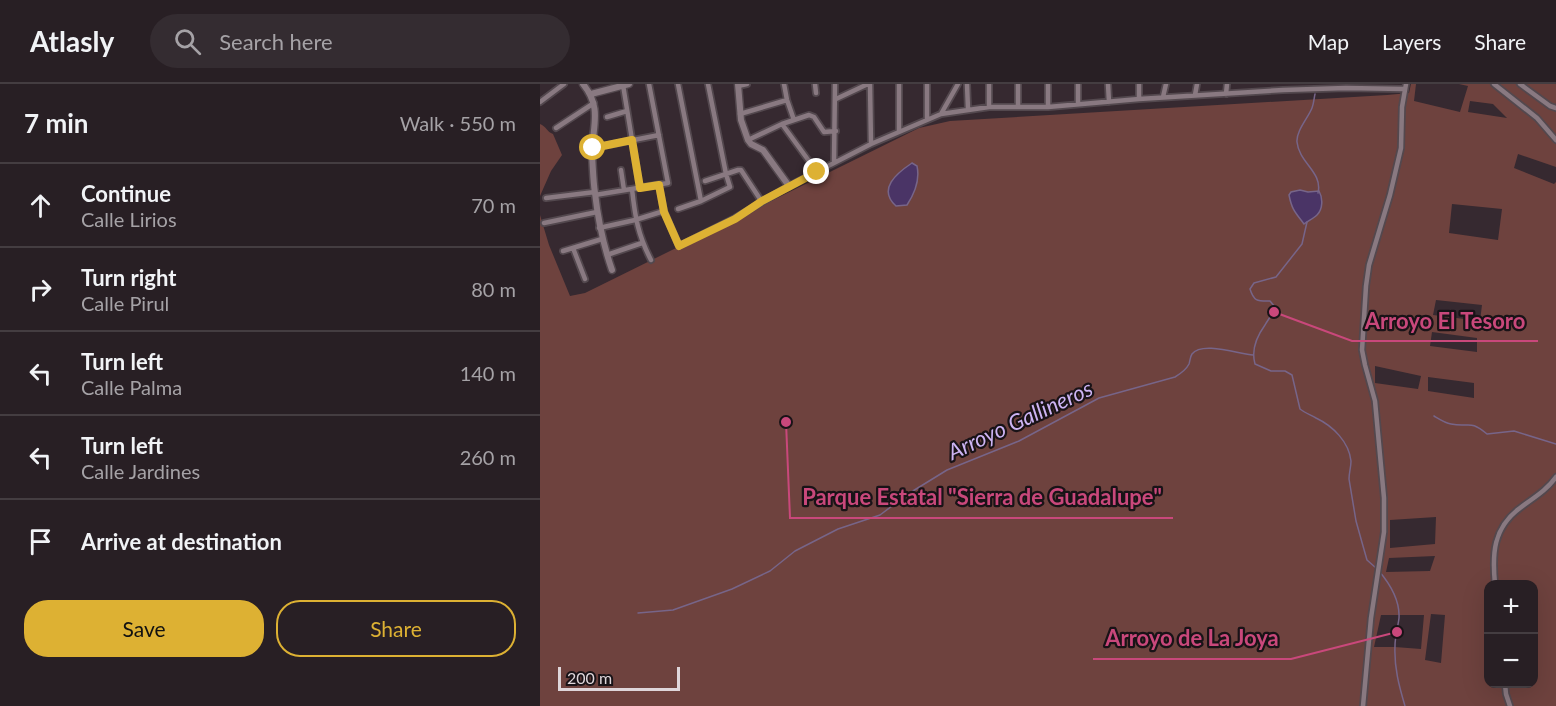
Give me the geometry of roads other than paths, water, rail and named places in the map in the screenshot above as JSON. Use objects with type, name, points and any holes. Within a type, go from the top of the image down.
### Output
[{"type":"street","points":[[540,102],[564,84]]},
{"type":"street","points":[[583,84],[591,94],[596,111],[593,148],[595,193],[599,228],[612,270]]},
{"type":"street","points":[[546,198],[668,183],[649,84]]},
{"type":"street","points":[[678,84],[700,201]]},
{"type":"street","points":[[678,209],[730,187],[708,84]]},
{"type":"street","points":[[747,84],[738,85],[740,114],[748,140],[763,150],[789,186]]},
{"type":"street","points":[[784,84],[794,120]]},
{"type":"street","points":[[815,84],[816,93]]},
{"type":"street","points":[[834,162],[835,84]]},
{"type":"street","points":[[836,99],[869,84],[871,144]]},
{"type":"street","points":[[899,84],[899,132]]},
{"type":"street","points":[[927,84],[927,119]]},
{"type":"street","points":[[941,114],[958,84]]},
{"type":"street","points":[[967,84],[968,109]]},
{"type":"street","points":[[989,84],[989,107]]},
{"type":"street","points":[[1018,84],[1018,107]]},
{"type":"street","points":[[1048,84],[1048,106]]},
{"type":"street","points":[[1078,84],[1078,104]]},
{"type":"street","points":[[1108,84],[1109,102]]},
{"type":"street","points":[[1139,84],[1139,99]]},
{"type":"street","points":[[1163,97],[1166,84]]},
{"type":"street","points":[[1195,95],[1197,84]]},
{"type":"street","points":[[1226,94],[1227,84]]},
{"type":"street","points":[[1259,92],[1260,84]]},
{"type":"street","points":[[1283,90],[1284,84]]},
{"type":"street","points":[[1494,84],[1537,118],[1556,140]]},
{"type":"street","points":[[1520,84],[1556,108]]},
{"type":"street","points":[[591,94],[626,85],[627,111],[640,188]]},
{"type":"street","points":[[659,185],[664,212],[679,246],[735,219],[762,201],[834,162],[941,114],[989,107],[1048,106],[1259,92],[1315,86],[1405,86],[1401,148],[1369,265],[1366,286],[1362,350],[1375,401],[1384,498],[1384,532],[1371,618],[1363,706]]},
{"type":"street","points":[[740,114],[787,100]]},
{"type":"street","points":[[556,128],[594,104]]},
{"type":"street","points":[[607,117],[627,111]]},
{"type":"street","points":[[748,140],[782,124],[812,115],[824,132],[836,131]]},
{"type":"street","points":[[782,124],[817,172]]},
{"type":"street","points":[[593,148],[659,135]]},
{"type":"street","points":[[621,170],[624,190]]},
{"type":"street","points":[[705,181],[741,170],[762,201]]},
{"type":"street","points":[[632,189],[635,220],[642,243],[651,260]]},
{"type":"street","points":[[544,223],[597,212]]},
{"type":"street","points":[[599,228],[664,212]]},
{"type":"street","points":[[564,251],[602,239]]},
{"type":"street","points":[[607,255],[642,243]]},
{"type":"street","points":[[573,248],[585,279]]},
{"type":"street","points":[[1495,580],[1494,550],[1504,524],[1518,509],[1545,490],[1556,477]]},
{"type":"street","points":[[1505,688],[1510,706]]},
{"type":"waterway","points":[[1315,94],[1312,108],[1300,129],[1297,142],[1302,156],[1317,179],[1318,193]]},
{"type":"waterway","points":[[1307,222],[1302,244],[1276,277],[1254,283],[1250,289],[1255,299],[1270,301],[1275,307],[1257,338],[1254,359],[1255,364],[1271,371],[1285,371],[1292,375],[1300,409],[1328,425],[1344,441],[1350,454],[1349,479],[1356,521],[1367,560],[1376,568]]},
{"type":"waterway","name":"Arroyo Gallineros","points":[[638,613],[673,610],[732,589],[770,571],[795,551],[838,529],[880,515],[908,494],[947,470],[1019,441],[1099,398],[1175,377],[1186,368],[1192,354],[1197,350],[1212,348],[1253,355]]},
{"type":"waterway","points":[[1434,416],[1457,425],[1473,425],[1487,434],[1514,431],[1556,444]]},
{"type":"waterway","points":[[1379,571],[1398,605],[1395,661],[1405,706]]},
{"type":"place","name":"Arroyo El Tesoro","points":[[1274,312]]},
{"type":"place","name":"Parque Estatal \"Sierra de Guadalupe\"","points":[[786,422]]},
{"type":"place","name":"Arroyo de La Joya","points":[[1397,632]]}]
